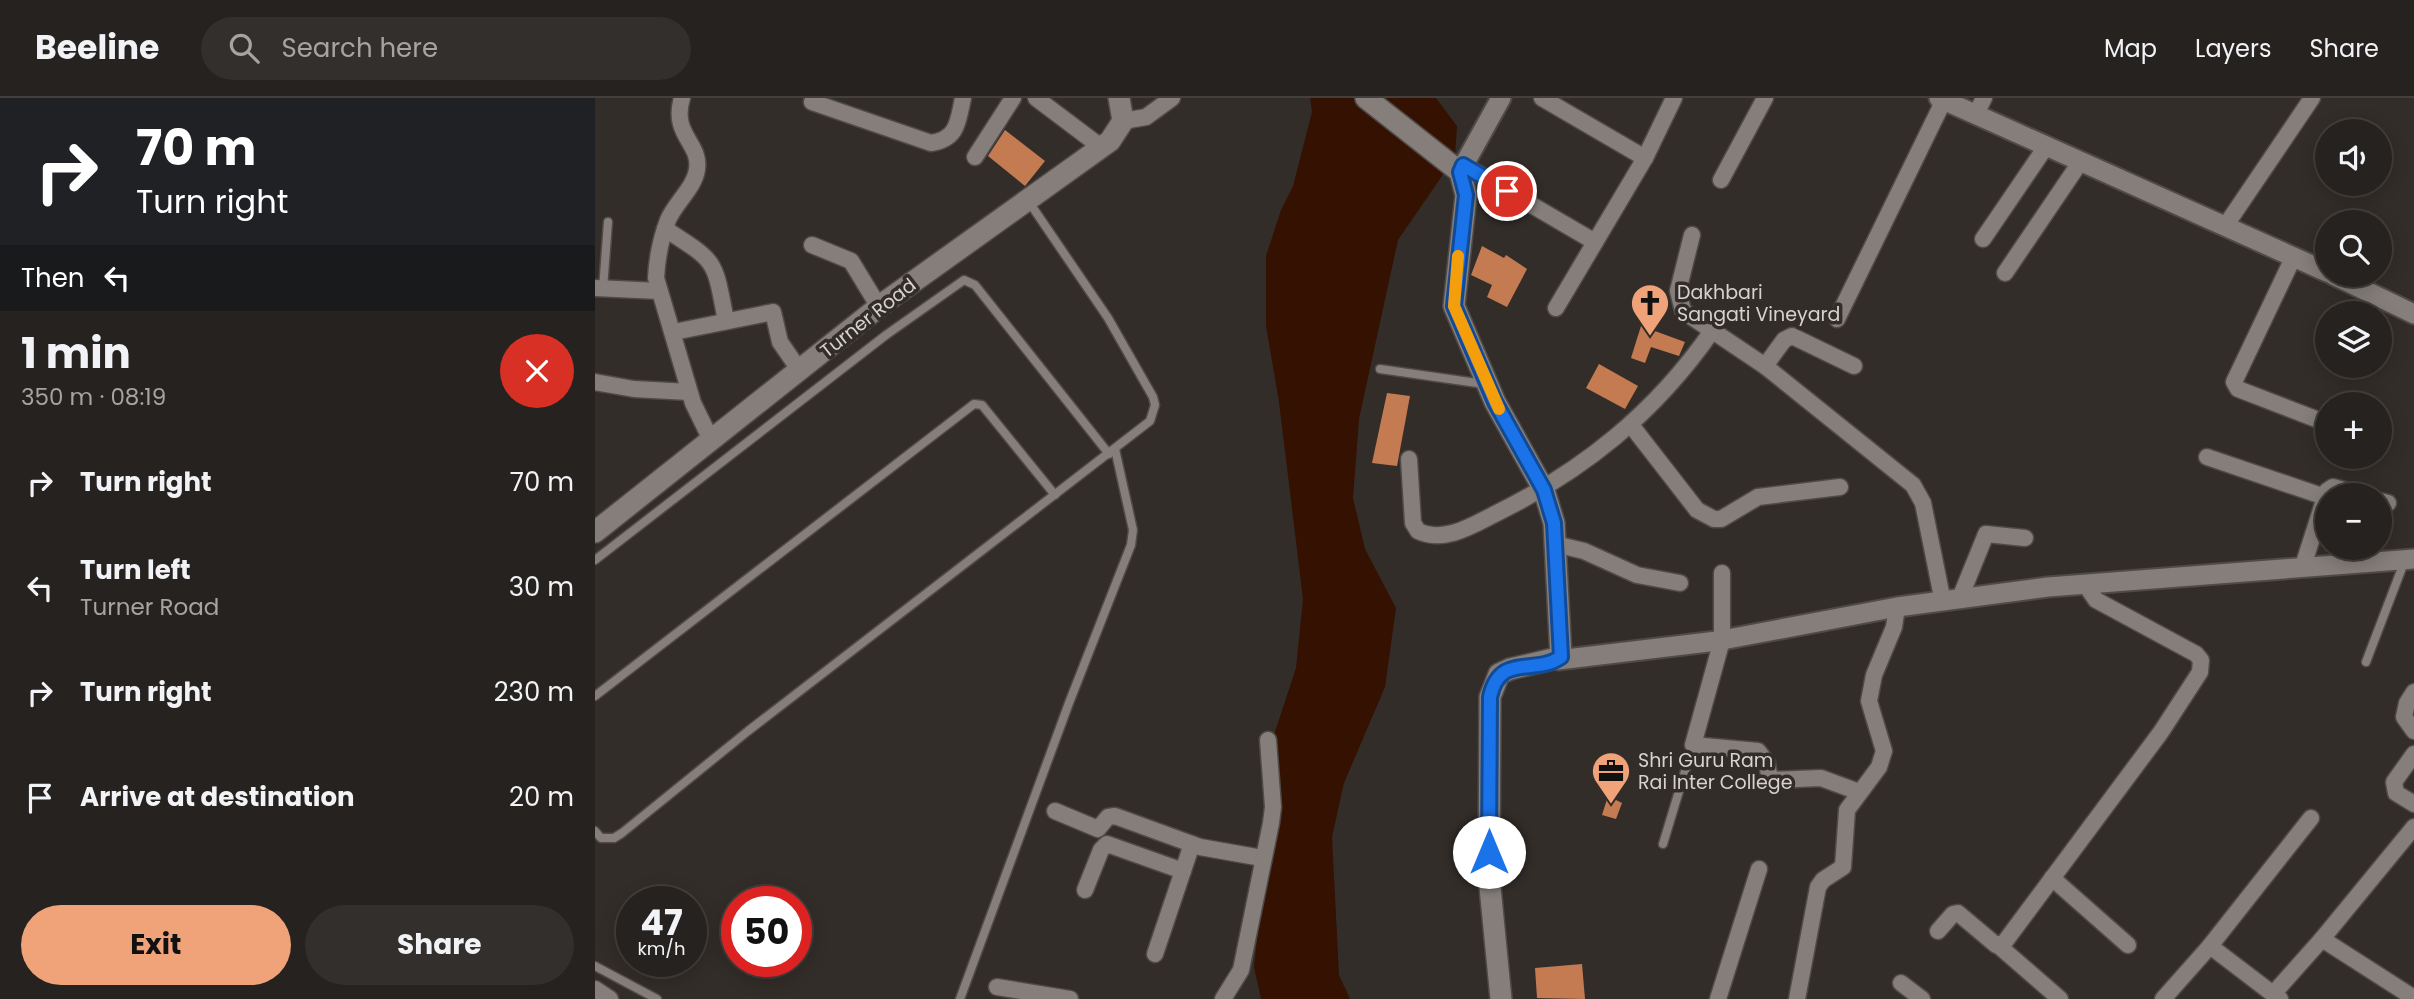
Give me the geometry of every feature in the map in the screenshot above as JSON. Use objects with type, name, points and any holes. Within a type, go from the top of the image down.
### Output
[{"type":"main road","points":[[1119,98],[1123,121]]},
{"type":"main road","points":[[1366,98],[1460,168],[1466,195],[1454,306],[1487,385],[1544,490],[1554,523],[1561,657],[1499,674],[1490,697],[1489,877],[1501,999]]},
{"type":"main road","name":"Turner Road","points":[[595,532],[712,442],[879,307],[1101,147],[1119,130],[1123,121]]},
{"type":"street","points":[[683,98],[678,110],[680,123],[695,152],[697,171],[665,229],[657,261],[659,292],[674,332],[689,392],[712,442]]},
{"type":"street","points":[[812,102],[931,144],[950,137],[956,130],[964,98]]},
{"type":"street","points":[[975,157],[1013,98]]},
{"type":"street","points":[[1036,98],[1101,147]]},
{"type":"street","points":[[1123,121],[1146,117],[1172,98]]},
{"type":"street","points":[[1500,98],[1460,168],[1595,242]]},
{"type":"street","points":[[1542,98],[1645,158]]},
{"type":"street","points":[[1556,308],[1645,158],[1674,98]]},
{"type":"street","points":[[1721,180],[1765,98]]},
{"type":"street","points":[[2226,225],[2312,98]]},
{"type":"street","points":[[1837,319],[1941,99],[1980,106],[2047,145],[2315,266]]},
{"type":"street","points":[[1983,239],[2047,145]]},
{"type":"street","points":[[2005,273],[2081,161]]},
{"type":"street","points":[[665,229],[711,261],[716,271],[726,321]]},
{"type":"street","points":[[1692,234],[1680,273],[1679,303],[1691,319],[1765,366],[1913,485],[1923,503],[1952,600]]},
{"type":"street","points":[[812,245],[851,261],[879,307]]},
{"type":"street","points":[[2294,256],[2234,382],[2238,389],[2315,419]]},
{"type":"street","points":[[2358,287],[2414,314]]},
{"type":"street","points":[[599,288],[659,292]]},
{"type":"street","points":[[674,332],[773,312],[780,342],[800,371]]},
{"type":"street","points":[[1409,459],[1413,523],[1418,531],[1437,537],[1479,522],[1544,490],[1587,462],[1670,387],[1712,331]]},
{"type":"street","points":[[1765,366],[1784,340],[1792,336],[1854,366]]},
{"type":"street","points":[[595,382],[689,392]]},
{"type":"street","points":[[1631,425],[1697,510],[1714,519],[1721,519],[1758,497],[1839,487]]},
{"type":"street","points":[[2207,457],[2315,494]]},
{"type":"street","points":[[2303,566],[2315,528]]},
{"type":"street","points":[[1952,600],[1986,534],[2025,538]]},
{"type":"street","points":[[1555,544],[1584,551],[1637,575],[1680,583]]},
{"type":"street","points":[[1558,660],[1722,640],[1896,607],[2085,584],[2409,560]]},
{"type":"street","points":[[1722,573],[1722,640],[1693,745],[1758,751],[1767,763],[1770,779],[1821,778],[1859,792]]},
{"type":"street","points":[[1999,946],[2004,943],[2161,732],[2202,667],[2196,654],[2096,600],[2085,584]]},
{"type":"street","points":[[1797,999],[1815,897],[1823,880],[1843,867],[1847,810],[1879,767],[1884,751],[1883,738],[1871,714],[1869,701],[1874,675],[1891,635],[1896,607]]},
{"type":"street","points":[[2414,692],[2407,703],[2404,717],[2414,731]]},
{"type":"street","points":[[1223,999],[1241,970],[1273,807],[1268,740]]},
{"type":"street","points":[[2414,754],[2394,782],[2396,793],[2414,804]]},
{"type":"street","points":[[1055,811],[1098,829],[1108,817],[1115,816],[1192,844],[1262,858]]},
{"type":"street","points":[[2163,999],[2210,946],[2311,818]]},
{"type":"street","points":[[2210,946],[2277,997],[2322,939],[2413,832]]},
{"type":"street","points":[[1085,890],[1101,850],[1107,844],[1183,871]]},
{"type":"street","points":[[1155,954],[1192,844]]},
{"type":"street","points":[[1719,999],[1759,869]]},
{"type":"street","points":[[2052,878],[2128,945]]},
{"type":"street","points":[[1938,931],[1953,914],[1958,913],[2060,999]]},
{"type":"street","points":[[2322,939],[2414,999]]},
{"type":"street","points":[[1901,983],[1922,999]]},
{"type":"street","points":[[997,987],[1070,999]]},
{"type":"street","points":[[595,989],[610,999]]},
{"type":"lane","points":[[595,831],[601,838],[608,839],[622,833],[748,730],[1150,421],[1155,405],[1153,397],[1108,318],[1027,200]]},
{"type":"lane","points":[[599,288],[608,222]]},
{"type":"lane","points":[[595,560],[887,335],[964,280],[975,285],[1112,451],[1133,530],[1131,545],[1069,703],[960,999]]},
{"type":"lane","points":[[1380,369],[1487,385]]},
{"type":"lane","points":[[595,696],[974,404],[982,405],[1055,495]]},
{"type":"lane","points":[[2365,662],[2409,560]]},
{"type":"lane","points":[[1663,844],[1693,745]]},
{"type":"lane","points":[[595,966],[657,999]]},
{"type":"shaded area","points":[[1310,98],[1436,98],[1457,126],[1455,157],[1398,240],[1359,419],[1353,498],[1365,549],[1396,608],[1385,687],[1344,783],[1332,837],[1339,975],[1350,999],[1261,999],[1254,967],[1266,858],[1271,744],[1296,668],[1303,599],[1279,402],[1266,326],[1266,256],[1281,210],[1293,186],[1312,112]]},
{"type":"building","points":[[1005,130],[1045,161],[1025,186],[988,156]]},
{"type":"building","points":[[1482,246],[1504,258],[1506,255],[1527,269],[1507,307],[1487,297],[1492,285],[1471,275]]},
{"type":"building","points":[[1641,326],[1685,342],[1679,356],[1651,347],[1645,363],[1631,358]]},
{"type":"building","points":[[1599,364],[1638,386],[1625,409],[1586,388]]},
{"type":"building","points":[[1387,393],[1410,396],[1397,466],[1372,463]]},
{"type":"building","points":[[1608,796],[1622,803],[1616,819],[1602,815]]},
{"type":"building","points":[[1582,964],[1585,999],[1537,998],[1535,968]]},
{"type":"slow traffic","points":[[1458,256],[1454,306],[1499,409]]},
{"type":"place","name":"Dakhbari Sangati Vineyard","points":[[1650,337]]},
{"type":"place","name":"Shri Guru Ram Rai Inter College","points":[[1611,805]]},
{"type":"route","points":[[1489,852],[1490,697],[1493,684],[1499,674],[1510,669],[1558,660],[1561,657],[1554,523],[1544,490],[1495,402],[1454,306],[1454,282],[1466,195],[1460,172],[1463,165],[1507,191]]}]
